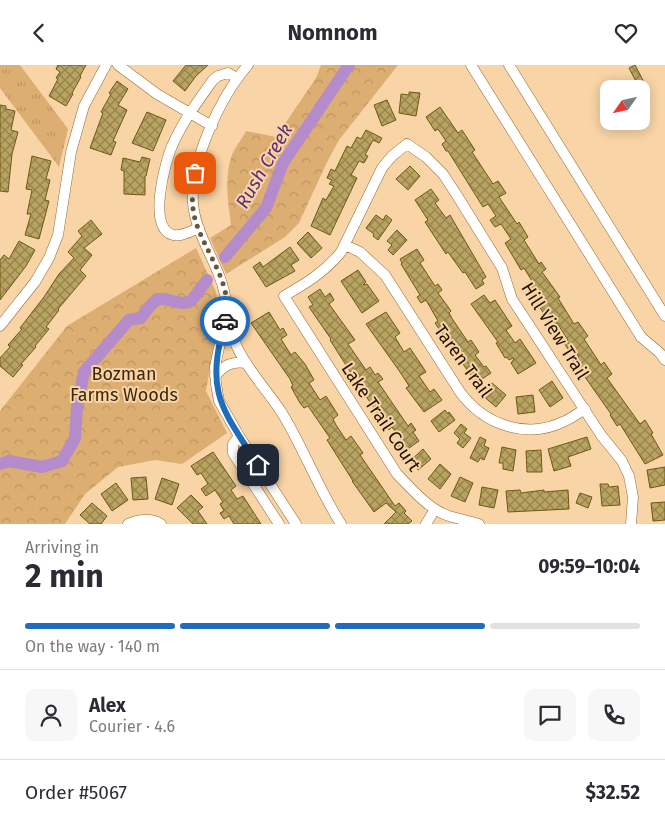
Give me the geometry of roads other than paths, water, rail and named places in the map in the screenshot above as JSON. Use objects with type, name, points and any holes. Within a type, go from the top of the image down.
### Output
[{"type":"street","points":[[0,326],[35,282],[49,258],[58,235],[71,152],[84,106],[106,65]]},
{"type":"street","points":[[118,65],[158,94],[212,125]]},
{"type":"street","points":[[248,65],[237,78],[221,104],[212,125],[198,163],[193,184],[194,211],[198,229],[221,279],[234,339],[246,363],[288,424],[340,524]]},
{"type":"street","points":[[471,65],[641,337],[660,353],[665,361]]},
{"type":"street","points":[[509,65],[665,316]]},
{"type":"street","points":[[198,229],[175,236],[164,230],[160,220],[160,193],[167,161],[171,147],[189,113],[213,80],[218,76],[228,73],[237,78]]},
{"type":"street","name":"Hill View Trail","points":[[345,245],[382,168],[392,156],[407,144],[426,157],[448,182],[480,230],[502,268],[512,299],[601,435],[622,461],[629,476],[632,497],[631,524]]},
{"type":"street","name":"Lake Trail Court","points":[[345,245],[331,264],[300,287],[284,296],[397,474],[445,520],[479,524]]},
{"type":"street","name":"Taren Trail","points":[[345,245],[360,252],[385,275],[468,404],[484,416],[504,427],[527,430],[547,428],[565,421],[585,409]]},
{"type":"street","points":[[227,313],[218,349],[215,376],[220,401],[239,436],[296,524]]},
{"type":"street","points":[[215,376],[227,364],[246,363]]},
{"type":"street","points":[[239,436],[233,444],[233,453],[279,524]]},
{"type":"street","points":[[426,524],[435,509]]},
{"type":"street","points":[[128,524],[143,520],[156,521],[161,524]]},
{"type":"waterway","name":"Rush Creek","points":[[225,257],[266,208],[283,163],[349,65]]},
{"type":"waterway","name":"Rush Creek","points":[[0,464],[9,461],[42,467],[62,461],[75,438],[77,408],[84,372],[129,320],[141,318],[150,305],[158,300],[163,299],[181,303],[191,301],[207,280]]},
{"type":"park label","name":"Bozman Farms Woods","points":[[124,384]]}]
